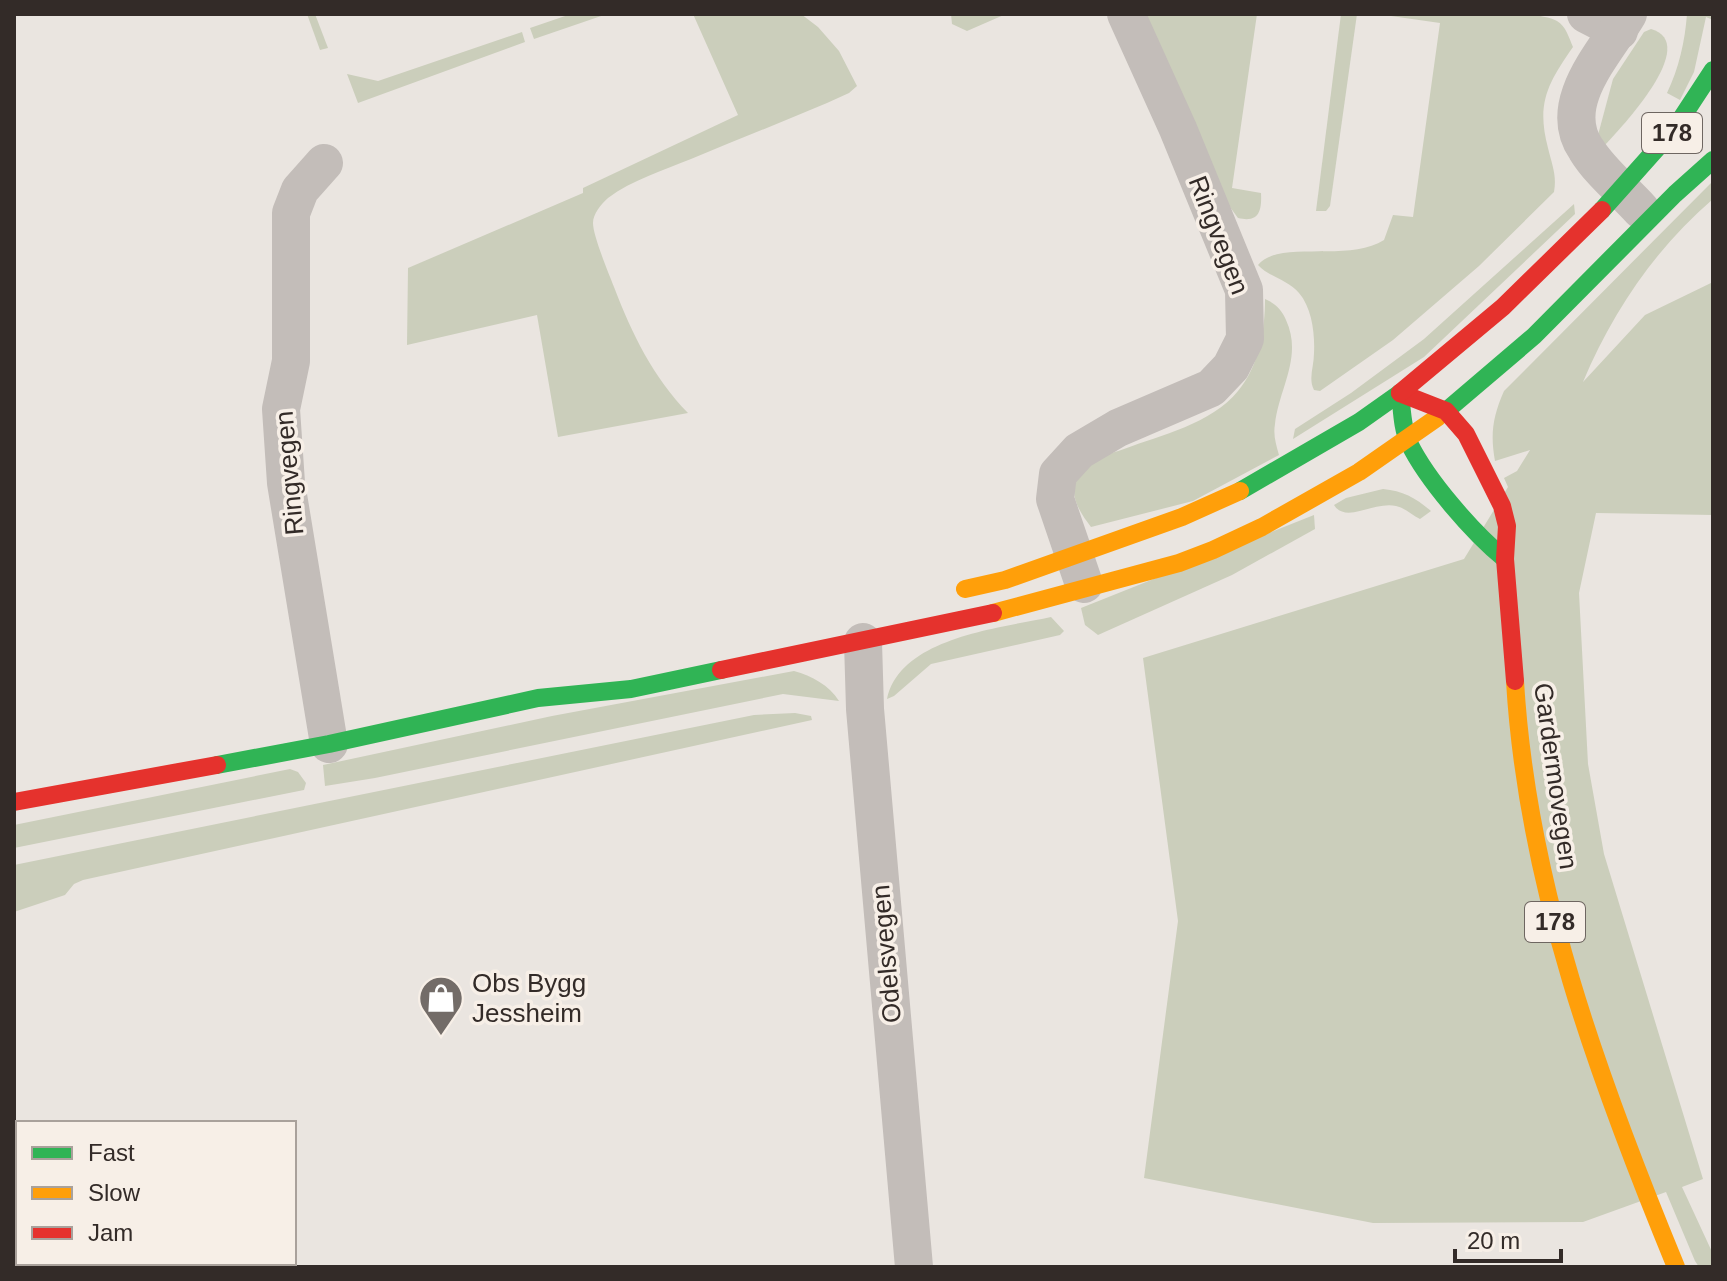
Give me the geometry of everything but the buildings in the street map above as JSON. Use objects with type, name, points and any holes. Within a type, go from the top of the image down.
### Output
[{"type":"main road","name":"178","points":[[1400,393],[1496,315],[1622,189],[1683,119],[1713,70]]},
{"type":"main road","name":"178","points":[[1446,411],[1550,322],[1686,182],[1713,160]]},
{"type":"main road","points":[[14,802],[329,744],[538,698],[631,689],[1015,608],[1182,517],[1242,490],[1359,422],[1400,393]]},
{"type":"main road","points":[[1400,393],[1446,411]]},
{"type":"main road","points":[[1400,393],[1407,440],[1424,467],[1478,537],[1505,559]]},
{"type":"main road","points":[[945,593],[1005,580],[1179,563],[1213,550],[1359,472],[1446,411]]},
{"type":"main road","name":"Gardermovegen","points":[[1446,411],[1466,434],[1502,506],[1507,526],[1505,559],[1518,734],[1544,883],[1568,969],[1622,1135],[1676,1267]]},
{"type":"main road","points":[[538,698],[595,675]]},
{"type":"street","name":"Ringvegen","points":[[1080,571],[1055,499],[1058,474],[1079,451],[1118,428],[1211,388],[1231,367],[1245,339],[1244,290],[1178,129],[1126,14]]},
{"type":"street","points":[[1611,20],[1584,83],[1576,127],[1584,147],[1650,220]]},
{"type":"street","name":"Ringvegen","points":[[324,163],[300,190],[291,213],[291,361],[281,409],[286,483],[329,744]]},
{"type":"street","name":"Odelsvegen","points":[[863,642],[865,709],[914,1267]]},
{"type":"green space","points":[[307,14],[315,14],[328,48],[320,50]]},
{"type":"green space","points":[[571,14],[607,14],[534,39],[530,28]]},
{"type":"green space","points":[[693,14],[801,14],[818,27],[839,51],[857,86],[827,103],[638,181],[603,203],[594,216],[594,229],[621,304],[654,370],[688,413],[558,437],[537,315],[407,345],[408,268],[583,193],[583,188],[738,115]]},
{"type":"green space","points":[[951,14],[1006,14],[967,31],[952,24]]},
{"type":"green space","points":[[1145,14],[1257,14],[1232,188],[1261,193],[1260,210],[1255,217],[1238,218],[1227,203]]},
{"type":"green space","points":[[1341,14],[1357,14],[1330,206],[1326,211],[1316,211]]},
{"type":"green space","points":[[1377,14],[1523,14],[1560,23],[1573,47],[1551,83],[1544,106],[1554,192],[1479,266],[1393,340],[1320,391],[1314,390],[1311,381],[1314,338],[1307,306],[1295,289],[1258,265],[1268,257],[1281,253],[1369,247],[1384,240],[1393,215],[1413,217],[1440,23]]},
{"type":"green space","points":[[1687,14],[1713,14],[1713,20],[1706,17],[1694,72],[1680,100],[1667,93],[1681,54]]},
{"type":"green space","points":[[1651,29],[1664,37],[1667,51],[1663,67],[1640,104],[1604,146],[1598,135],[1613,79],[1644,32]]},
{"type":"green space","points":[[522,32],[525,42],[358,103],[347,74],[378,81]]},
{"type":"green space","points":[[1713,181],[1713,199],[1654,260],[1608,330],[1583,382],[1645,315],[1713,282],[1713,515],[1596,513],[1579,593],[1588,764],[1604,854],[1703,1179],[1682,1187],[1713,1254],[1713,1267],[1699,1267],[1695,1261],[1666,1192],[1583,1222],[1373,1223],[1144,1178],[1178,921],[1143,658],[1464,559],[1508,487],[1504,478],[1517,471],[1530,450],[1495,461],[1494,425],[1504,391]]},
{"type":"green space","points":[[1574,204],[1575,214],[1424,357],[1293,439],[1295,429],[1351,393],[1424,339]]},
{"type":"green space","points":[[1265,299],[1278,307],[1291,334],[1291,360],[1274,428],[1279,455],[1193,501],[1091,527],[1078,507],[1074,493],[1081,472],[1100,458],[1200,420],[1227,402],[1245,381],[1256,359],[1264,323]]},
{"type":"green space","points":[[1383,489],[1409,496],[1431,511],[1420,519],[1396,506],[1346,512],[1334,505],[1346,498]]},
{"type":"green space","points":[[1314,515],[1315,529],[1232,575],[1098,635],[1085,625],[1081,608]]},
{"type":"green space","points":[[1051,617],[1064,631],[1060,635],[931,664],[887,699],[896,678],[911,662],[931,649],[981,631]]},
{"type":"green space","points":[[794,671],[820,682],[839,701],[783,694],[325,786],[323,765],[552,716]]},
{"type":"green space","points":[[795,713],[811,716],[812,720],[83,880],[74,884],[65,895],[14,912],[14,865],[754,715]]},
{"type":"green space","points":[[290,769],[298,772],[306,783],[304,790],[14,848],[14,825]]},
{"type":"traffic: fast","points":[[1602,210],[1675,128],[1713,70]]},
{"type":"traffic: fast","points":[[1446,411],[1534,336],[1713,160]]},
{"type":"traffic: fast","points":[[1240,491],[1359,422],[1400,393]]},
{"type":"traffic: fast","points":[[1400,393],[1405,431],[1417,458],[1452,505],[1505,559]]},
{"type":"traffic: fast","points":[[217,765],[538,698],[631,689],[721,670]]},
{"type":"traffic: slow","points":[[993,613],[1179,563],[1213,550],[1262,527],[1359,472],[1438,417]]},
{"type":"traffic: slow","points":[[965,589],[1005,580],[1182,517],[1240,491]]},
{"type":"traffic: slow","points":[[1515,681],[1522,757],[1534,832],[1571,980],[1620,1125],[1676,1267]]},
{"type":"traffic: jam","points":[[1400,393],[1503,307],[1602,210]]},
{"type":"traffic: jam","points":[[1400,393],[1446,411],[1466,434],[1502,506],[1507,526],[1505,559],[1515,681]]},
{"type":"traffic: jam","points":[[721,670],[993,613]]},
{"type":"traffic: jam","points":[[14,802],[217,765]]},
{"type":"place","name":"Obs Bygg Jessheim","points":[[441,1037]]}]
